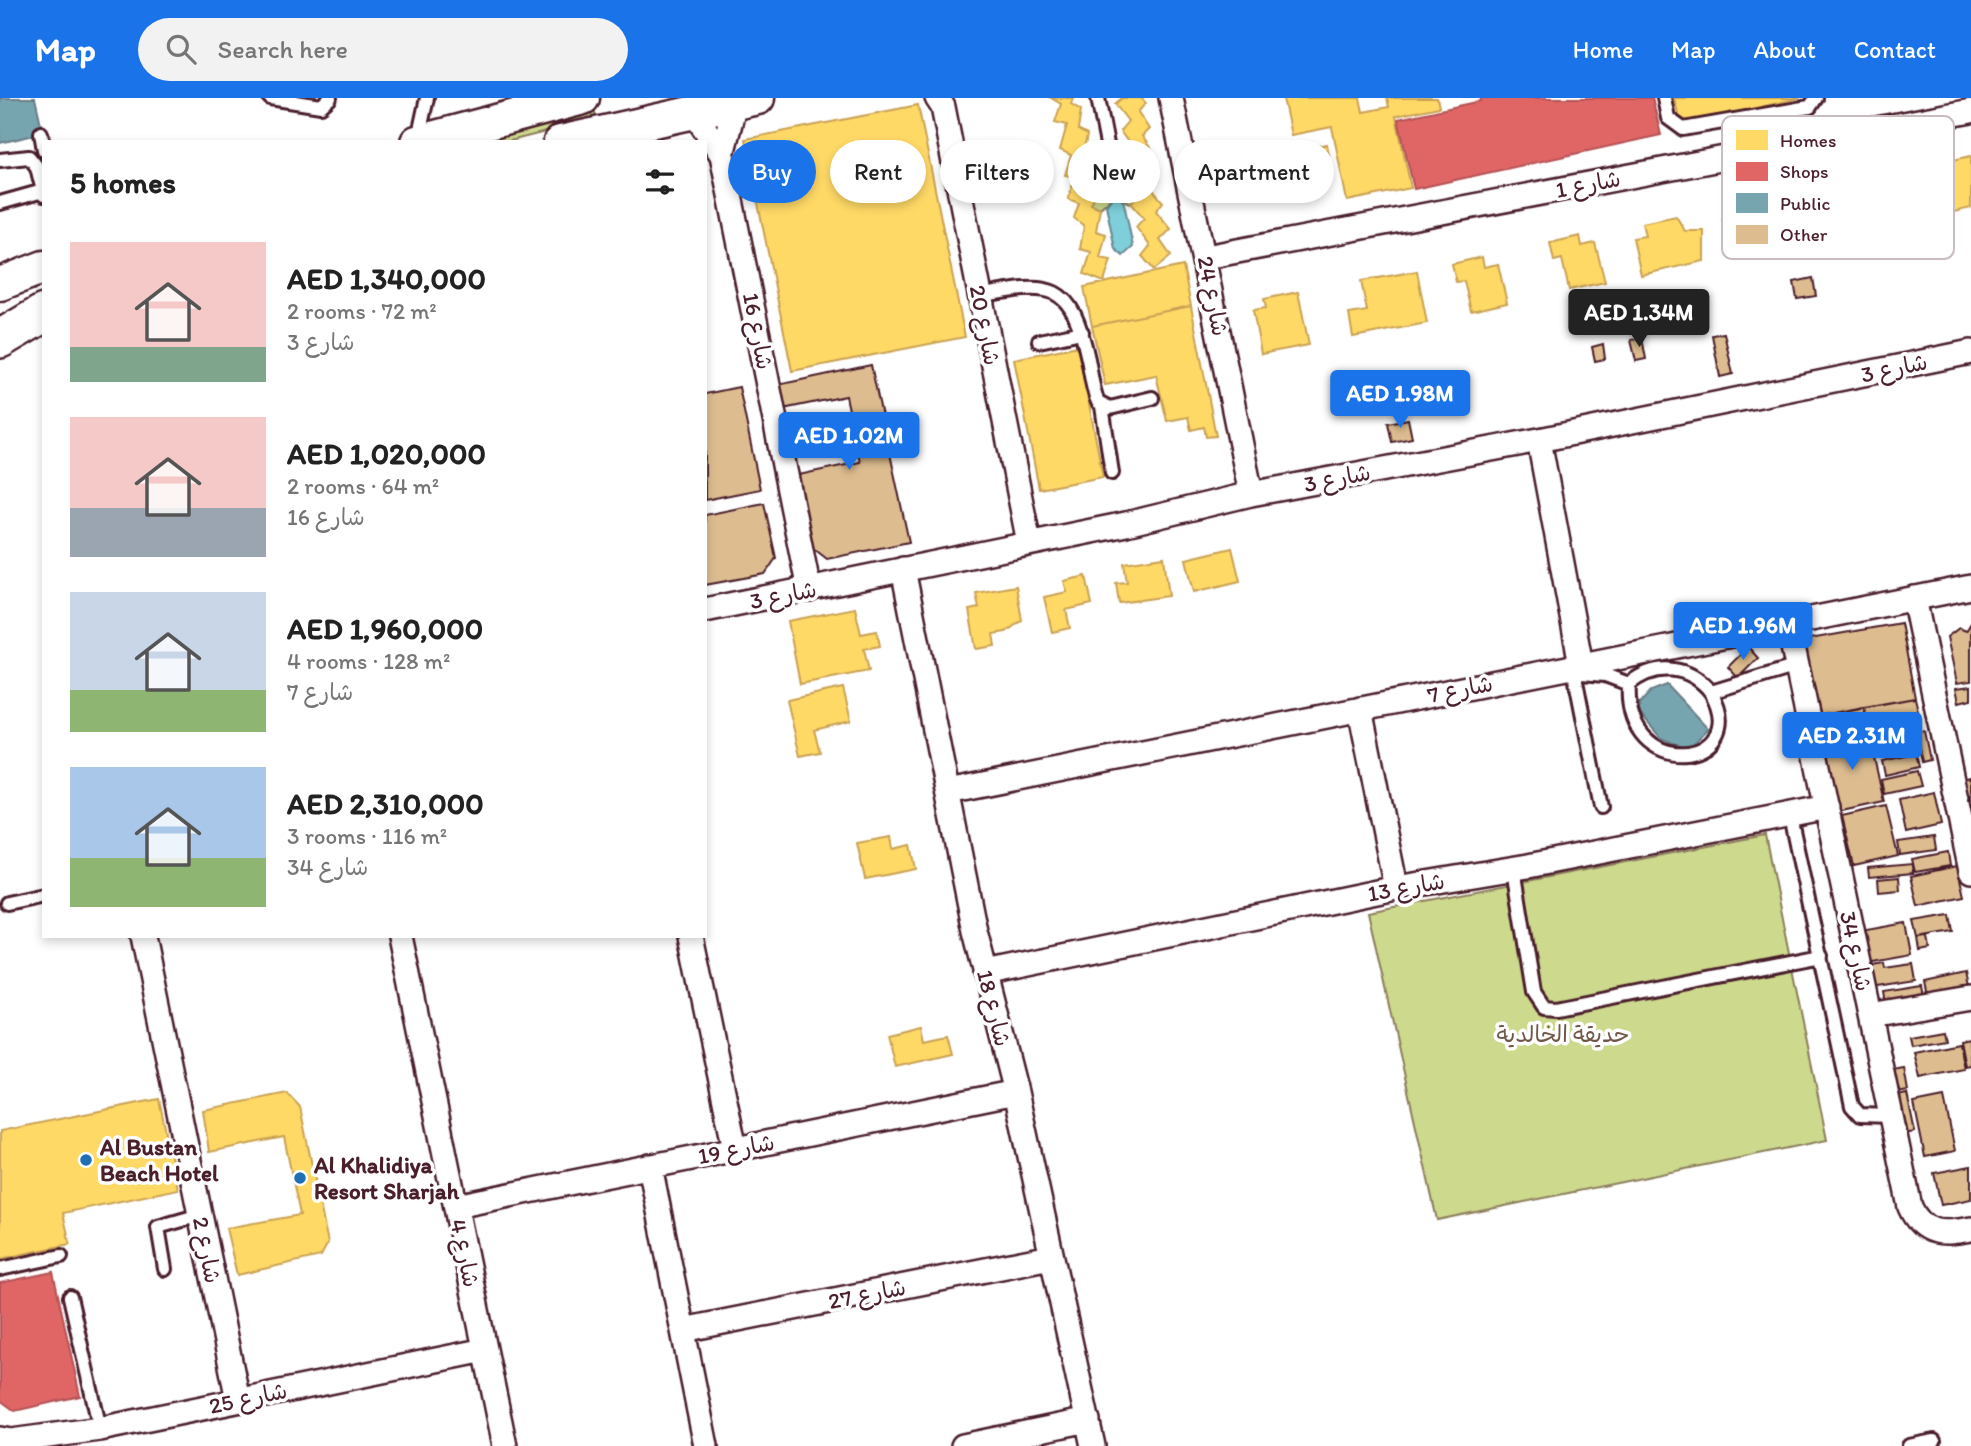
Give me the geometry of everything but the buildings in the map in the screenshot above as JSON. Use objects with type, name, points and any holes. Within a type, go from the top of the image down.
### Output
[{"type":"main road","points":[[424,140],[571,99]]},
{"type":"main road","points":[[566,140],[656,109],[692,111],[747,100]]},
{"type":"main road","points":[[0,284],[42,269]]},
{"type":"main road","points":[[0,324],[42,311]]},
{"type":"main road","points":[[0,339],[42,311]]},
{"type":"street","name":"شارع 24","points":[[1171,98],[1206,257],[1251,494]]},
{"type":"street","name":"شارع 16","points":[[722,155],[747,100]]},
{"type":"street","name":"شارع 20","points":[[941,101],[1029,543]]},
{"type":"street","name":"شارع 16","points":[[692,111],[722,155],[809,590]]},
{"type":"street","name":"شارع 1","points":[[1945,116],[1971,111]]},
{"type":"street","name":"شارع 1","points":[[1206,257],[1722,159]]},
{"type":"street","name":"شارع 3","points":[[707,610],[1251,494],[1539,440],[1971,352]]},
{"type":"street","points":[[1539,440],[1577,668]]},
{"type":"street","name":"شارع 18","points":[[903,569],[985,973],[1016,1092],[1093,1446]]},
{"type":"street","name":"شارع 7","points":[[948,792],[1971,587]]},
{"type":"street","points":[[1914,598],[1971,871]]},
{"type":"street","name":"شارع 34","points":[[1788,623],[1906,1192],[1915,1218],[1924,1228],[1937,1233],[1971,1229]]},
{"type":"street","points":[[1360,709],[1396,888]]},
{"type":"street","name":"شارع 13","points":[[985,973],[1396,888],[1514,869],[1827,807]]},
{"type":"street","name":"شارع 2","points":[[143,938],[238,1400]]},
{"type":"street","name":"شارع 4","points":[[400,938],[505,1446]]},
{"type":"street","points":[[691,938],[735,1149]]},
{"type":"street","points":[[1870,1015],[1971,998]]},
{"type":"street","name":"شارع 19","points":[[456,1206],[1016,1092]]},
{"type":"street","points":[[650,1166],[706,1446]]},
{"type":"street","name":"شارع 27","points":[[683,1330],[1051,1257]]},
{"type":"street","name":"شارع 25","points":[[5,1442],[100,1429],[485,1350]]},
{"type":"street","points":[[962,1446],[1088,1420]]},
{"type":"lane","points":[[270,98],[321,106],[330,98]]},
{"type":"lane","points":[[417,140],[427,98]]},
{"type":"lane","points":[[1098,98],[1106,140]]},
{"type":"lane","points":[[1664,98],[1668,118],[1683,129],[1722,122]]},
{"type":"lane","points":[[1757,116],[1810,107],[1816,98]]},
{"type":"lane","points":[[41,133],[42,140]]},
{"type":"lane","points":[[0,160],[29,157],[41,173]]},
{"type":"lane","points":[[0,203],[42,193]]},
{"type":"lane","points":[[979,296],[1035,287],[1046,289],[1072,307],[1082,332],[1096,398],[1102,406],[1112,473]]},
{"type":"lane","points":[[1039,341],[1082,332]]},
{"type":"lane","points":[[1102,406],[1110,408],[1152,398]]},
{"type":"lane","points":[[1711,692],[1797,666]]},
{"type":"lane","points":[[1601,807],[1577,668],[1629,684]]},
{"type":"lane","points":[[1667,668],[1696,677],[1711,692],[1720,719],[1715,737],[1707,746],[1684,756],[1660,749],[1637,728],[1628,699],[1629,684],[1646,673],[1667,668]]},
{"type":"lane","points":[[1790,816],[1853,1110],[1864,1116],[1891,1116]]},
{"type":"lane","points":[[1514,869],[1534,992],[1544,1007],[1556,1008],[1821,956]]},
{"type":"lane","points":[[7,903],[42,895]]},
{"type":"lane","points":[[165,1269],[158,1227],[200,1214]]},
{"type":"lane","points":[[0,1269],[61,1256]]},
{"type":"lane","points":[[70,1297],[100,1429]]},
{"type":"lane","points":[[1909,1446],[1934,1441]]},
{"type":"green space","points":[[594,109],[597,119],[514,140],[468,140]]},
{"type":"green space","points":[[1091,203],[1106,203],[1100,208]]},
{"type":"green space","name":"حديقة الخالدية","points":[[1765,835],[1827,1140],[1437,1220],[1368,912]]},
{"type":"water","points":[[1124,203],[1133,247],[1123,256],[1115,249],[1106,205]]},
{"type":"place","name":"Al Bustan Beach Hotel","points":[[86,1160]]},
{"type":"place","name":"Al Khalidiya Resort Sharjah","points":[[300,1178]]}]
